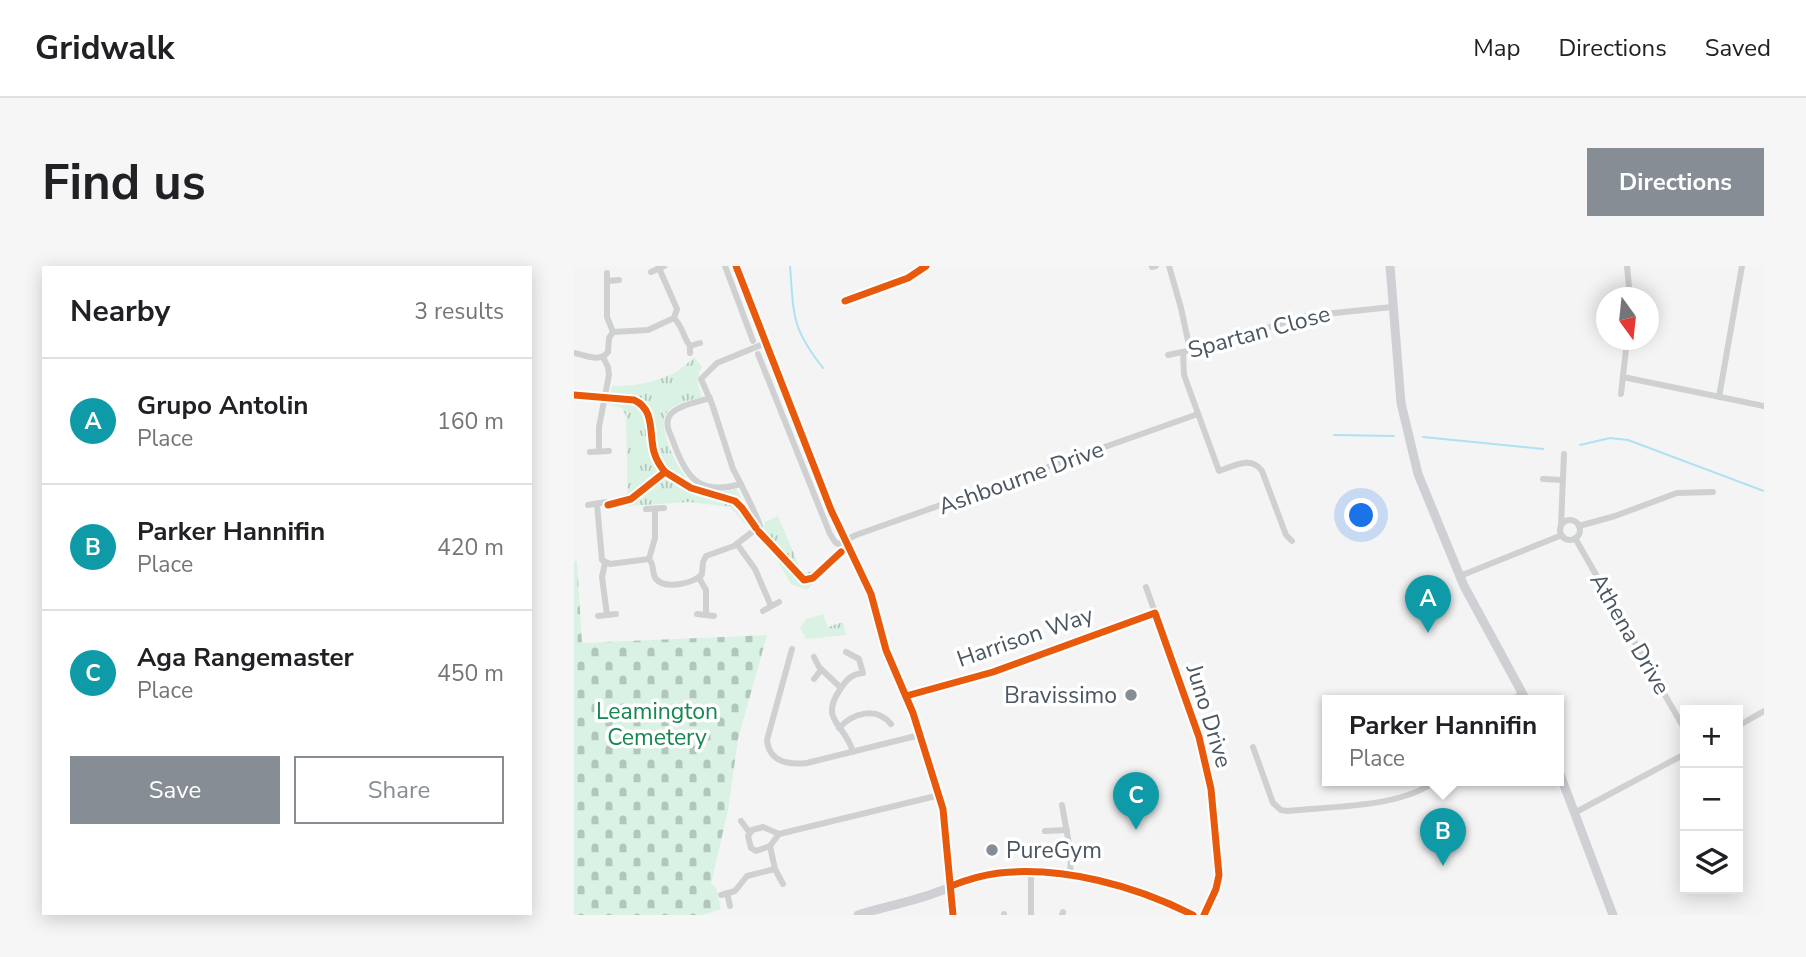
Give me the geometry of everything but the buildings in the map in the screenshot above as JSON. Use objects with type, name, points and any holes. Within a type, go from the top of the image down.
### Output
[{"type":"street","points":[[726,266],[766,343],[844,541],[871,594],[886,650],[906,696],[940,795],[946,823],[953,915]]},
{"type":"street","points":[[736,266],[737,287],[753,341]]},
{"type":"street","points":[[845,301],[908,278],[926,266]]},
{"type":"street","points":[[1169,266],[1181,308],[1186,351],[1185,375],[1219,471],[1247,462],[1257,464],[1286,535],[1292,541]]},
{"type":"street","points":[[1390,266],[1401,403],[1423,488],[1460,576],[1524,695]]},
{"type":"street","points":[[1627,266],[1629,287]]},
{"type":"street","points":[[1719,397],[1742,266]]},
{"type":"street","points":[[613,332],[648,330],[674,318],[677,309],[662,267],[651,272]]},
{"type":"street","points":[[613,332],[607,317],[607,277],[619,280]]},
{"type":"street","name":"Spartan Close","points":[[1168,355],[1306,316],[1392,307]]},
{"type":"street","points":[[674,318],[682,327],[690,349],[700,343]]},
{"type":"street","points":[[574,353],[594,358],[603,357],[608,352],[609,338],[613,332]]},
{"type":"street","points":[[706,615],[706,590],[699,578],[706,556],[737,544],[757,530],[760,523],[740,480],[736,463],[729,454],[710,398],[701,382],[702,377],[720,361],[766,343]]},
{"type":"street","points":[[1621,394],[1626,350]]},
{"type":"street","points":[[599,451],[599,427],[609,375],[603,357]]},
{"type":"street","points":[[762,357],[830,534],[836,543],[844,541]]},
{"type":"street","points":[[1623,377],[1764,406]]},
{"type":"street","points":[[710,398],[675,410],[669,417],[668,428],[682,466],[694,480],[716,489],[740,480]]},
{"type":"street","points":[[778,403],[789,398]]},
{"type":"street","name":"Ashbourne Drive","points":[[844,541],[1198,414]]},
{"type":"street","points":[[590,452],[609,451]]},
{"type":"street","points":[[1564,454],[1562,535],[1566,539],[1575,538],[1579,534],[1579,526]]},
{"type":"street","points":[[1543,480],[1562,480]]},
{"type":"street","points":[[1579,526],[1628,512],[1677,493],[1713,492]]},
{"type":"street","points":[[588,505],[606,502]]},
{"type":"street","points":[[597,504],[601,532],[600,554],[606,563],[602,577],[607,615]]},
{"type":"street","points":[[1564,506],[1571,520],[1579,526]]},
{"type":"street","points":[[646,509],[664,508]]},
{"type":"street","points":[[649,559],[655,538],[655,509]]},
{"type":"street","points":[[1561,525],[1571,520]]},
{"type":"street","points":[[1460,576],[1562,535]]},
{"type":"street","name":"Athena Drive","points":[[1575,538],[1680,721]]},
{"type":"street","points":[[737,544],[755,569],[771,606]]},
{"type":"street","points":[[649,559],[654,565],[655,578],[660,582],[677,584],[699,578]]},
{"type":"street","points":[[606,563],[649,559]]},
{"type":"street","name":"Juno Drive","points":[[1146,587],[1200,740],[1211,789],[1219,875],[1216,889],[1204,915]]},
{"type":"street","points":[[763,611],[779,602]]},
{"type":"street","name":"Harrison Way","points":[[906,696],[993,672],[1155,613]]},
{"type":"street","points":[[598,616],[616,614]]},
{"type":"street","points":[[697,614],[714,615]]},
{"type":"street","points":[[792,649],[768,734],[769,751],[782,762],[807,763],[920,736]]},
{"type":"street","points":[[846,652],[857,657],[864,676],[850,676],[833,701],[831,710],[834,721],[848,738],[853,752]]},
{"type":"street","points":[[814,657],[821,670],[841,688]]},
{"type":"street","points":[[814,679],[821,670]]},
{"type":"street","points":[[880,714],[884,706]]},
{"type":"street","points":[[1743,723],[1764,711]]},
{"type":"street","points":[[839,727],[851,718],[871,713],[880,714],[891,724]]},
{"type":"street","points":[[1253,747],[1273,803],[1281,810],[1390,801],[1429,786]]},
{"type":"street","points":[[1576,812],[1680,757]]},
{"type":"street","points":[[1564,782],[1613,915]]},
{"type":"street","points":[[750,833],[764,827],[779,834],[940,795]]},
{"type":"street","points":[[1062,805],[1071,855],[1070,876]]},
{"type":"street","points":[[741,821],[750,833]]},
{"type":"street","points":[[1045,831],[1067,830]]},
{"type":"street","points":[[750,833],[748,836],[751,848],[756,851],[770,846],[779,834]]},
{"type":"street","points":[[770,846],[775,869],[783,884]]},
{"type":"street","points":[[730,905],[724,894],[738,888],[747,876],[775,869]]},
{"type":"street","points":[[858,915],[997,873],[1070,876],[1124,888],[1166,902],[1193,915]]},
{"type":"street","points":[[1031,873],[1031,915]]},
{"type":"green space","points":[[694,357],[702,367],[698,385],[702,397],[678,404],[667,412],[664,428],[667,439],[676,462],[694,485],[715,492],[736,489],[755,522],[750,529],[730,507],[690,502],[628,506],[626,416],[622,408],[608,404],[612,386],[656,380],[677,371]]},
{"type":"green space","points":[[778,516],[802,573],[817,569],[837,552],[839,554],[807,590],[791,584],[776,558],[756,536],[762,531],[765,522]]},
{"type":"green space","name":"Leamington Cemetery","points":[[574,561],[577,561],[582,643],[767,635],[738,739],[728,810],[711,884],[716,888],[721,909],[703,915],[574,915]]},
{"type":"green space","points":[[823,614],[828,627],[843,622],[846,635],[806,639],[800,628],[806,619]]},
{"type":"waterway","points":[[790,266],[796,320],[805,342],[823,368]]},
{"type":"waterway","points":[[1334,435],[1394,436]]},
{"type":"waterway","points":[[1423,437],[1543,449]]},
{"type":"waterway","points":[[1580,445],[1610,438],[1628,440],[1764,491]]},
{"type":"cycle path","points":[[736,266],[831,510],[871,594],[886,650],[913,713],[943,809],[953,915]]},
{"type":"cycle path","points":[[845,301],[908,278],[926,266]]},
{"type":"cycle path","points":[[574,395],[634,400],[641,404],[648,416],[654,452],[665,472],[631,499],[608,505]]},
{"type":"cycle path","points":[[665,472],[691,488],[735,501],[756,528]]},
{"type":"cycle path","points":[[759,532],[804,580],[813,578],[841,552]]},
{"type":"cycle path","points":[[906,696],[993,672],[1155,613],[1199,737],[1211,789],[1219,875],[1216,889],[1204,915]]},
{"type":"cycle path","points":[[951,886],[999,873],[1048,873],[1099,880],[1148,895],[1193,915]]},
{"type":"place","name":"Grupo Antolin","points":[[1428,633]]},
{"type":"place","name":"Bravissimo","points":[[1131,695]]},
{"type":"place","name":"Aga Rangemaster","points":[[1136,830]]},
{"type":"place","name":"PureGym","points":[[992,850]]},
{"type":"place","name":"Parker Hannifin","points":[[1443,866]]}]
